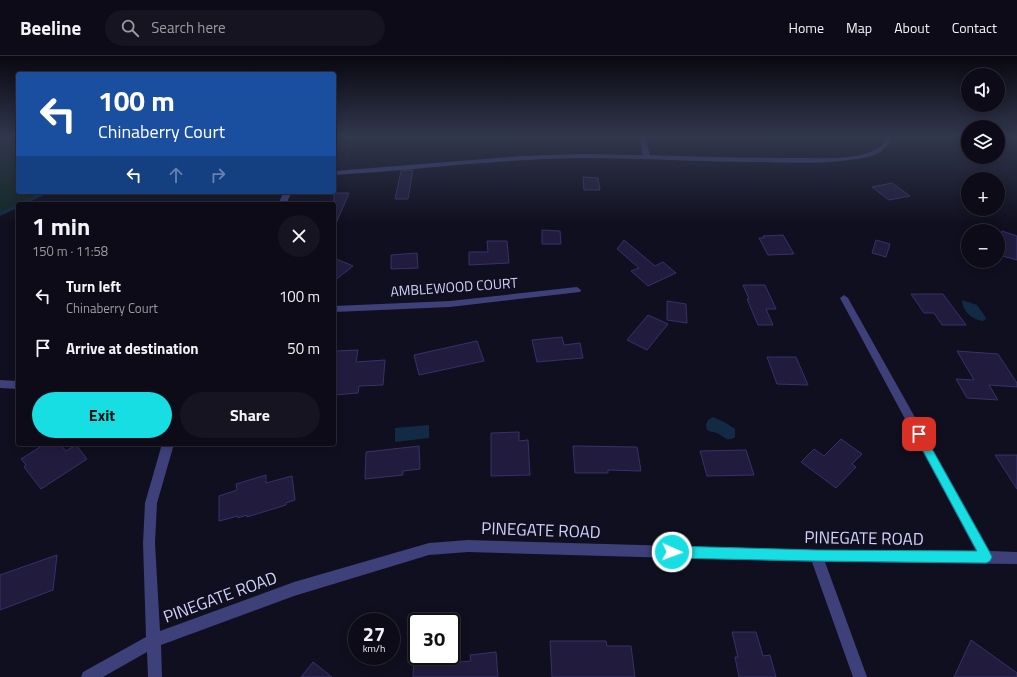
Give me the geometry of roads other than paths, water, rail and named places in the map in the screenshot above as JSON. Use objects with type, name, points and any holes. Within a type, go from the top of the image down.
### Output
[{"type":"street","points":[[336,173],[416,166]]},
{"type":"street","name":"AMBLEWOOD COURT","points":[[336,309],[450,304],[577,290]]},
{"type":"street","points":[[844,298],[986,557]]},
{"type":"street","points":[[0,384],[16,385]]},
{"type":"street","points":[[155,677],[149,542],[151,503],[167,446]]},
{"type":"street","name":"PINEGATE ROAD","points":[[88,677],[153,641],[294,589],[428,549],[468,546],[816,556],[1017,558]]},
{"type":"street","points":[[816,556],[860,677]]},
{"type":"water","points":[[962,300],[977,305],[986,318],[985,320],[978,320],[968,314],[962,304]]},
{"type":"water","points":[[713,417],[735,429],[735,437],[728,439],[707,430],[706,425],[708,420]]},
{"type":"water","points":[[429,425],[429,438],[395,442],[395,428]]},
{"type":"waterway","points":[[26,202],[42,194]]},
{"type":"waterway","points":[[0,214],[16,207]]}]
